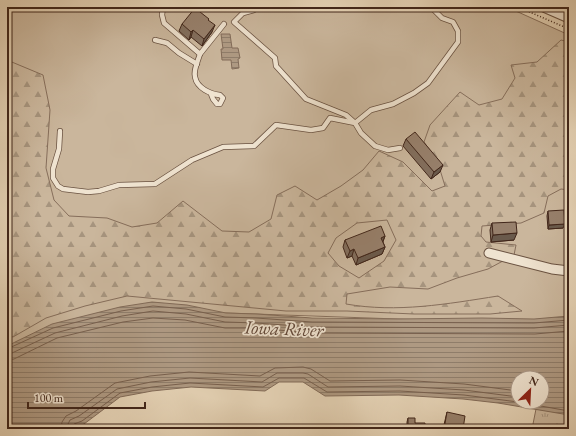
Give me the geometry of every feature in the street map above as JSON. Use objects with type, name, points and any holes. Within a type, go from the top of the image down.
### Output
[{"type":"street","points":[[551,8],[569,17]]},
{"type":"street","points":[[489,253],[552,269],[569,271]]},
{"type":"lane","points":[[163,7],[162,15],[164,23],[200,54]]},
{"type":"lane","points":[[257,7],[254,10],[243,13],[234,22],[275,58],[276,66],[306,99],[346,115],[361,133],[375,146],[388,150],[400,148]]},
{"type":"lane","points":[[60,131],[59,149],[53,170],[53,178],[58,186],[63,189],[88,192],[99,191],[119,185],[155,184],[192,160],[223,147],[254,146],[276,126],[311,130],[323,128],[330,118],[354,123],[371,110],[393,104],[414,93],[428,83],[458,42],[458,31],[453,22],[442,18],[431,7]]},
{"type":"lane","points":[[211,94],[199,85],[194,77],[200,54],[224,24]]},
{"type":"lane","points":[[155,40],[167,43],[179,53],[197,64]]},
{"type":"path","points":[[518,7],[569,29]]},
{"type":"green space","points":[[7,7],[507,7],[569,35],[569,325],[226,313],[7,347]]},
{"type":"green space","points":[[561,40],[569,42],[569,190],[561,189],[548,196],[544,213],[521,223],[482,226],[481,236],[486,242],[516,245],[514,255],[488,269],[457,278],[428,289],[390,287],[347,294],[346,304],[365,307],[403,308],[498,296],[522,311],[490,314],[414,314],[347,311],[286,311],[127,296],[85,306],[46,318],[13,337],[7,335],[7,60],[43,75],[50,110],[46,168],[54,200],[69,216],[107,218],[132,227],[157,223],[183,201],[222,231],[249,232],[271,219],[277,195],[295,186],[317,200],[341,186],[363,170],[379,151],[403,162],[432,191],[445,186],[437,160],[424,142],[430,125],[460,92],[479,105],[502,99],[515,78],[511,65],[537,62]],"holes":[[[387,220],[396,240],[384,261],[359,278],[339,266],[328,253],[336,238],[357,223]]]},
{"type":"green space","points":[[536,410],[569,414],[569,429],[532,429]]},
{"type":"water","points":[[221,34],[230,34],[232,48],[238,48],[240,58],[238,59],[239,68],[232,69],[231,60],[222,60],[221,49],[223,49]]},
{"type":"water","name":"Iowa River","points":[[152,302],[187,305],[226,313],[312,318],[534,319],[569,316],[569,415],[539,410],[550,410],[550,370],[510,370],[510,405],[463,399],[399,395],[325,396],[303,382],[279,382],[265,391],[191,387],[152,391],[120,397],[84,424],[72,429],[7,429],[7,346],[52,324],[120,307]]},
{"type":"building","points":[[195,8],[215,25],[204,39],[193,30],[191,32],[182,24]]},
{"type":"building","points":[[415,132],[443,165],[434,172],[406,139]]},
{"type":"building","points":[[564,210],[565,224],[549,225],[548,211]]},
{"type":"building","points":[[516,222],[517,233],[493,235],[492,223]]},
{"type":"building","points":[[381,226],[385,236],[381,238],[385,247],[358,258],[354,249],[350,251],[345,240]]},
{"type":"building","points":[[447,412],[465,416],[463,429],[444,429]]},
{"type":"building","points":[[408,418],[415,418],[415,423],[425,423],[425,429],[408,429]]},
{"type":"building","points":[[322,426],[338,426],[338,429],[322,429]]}]
